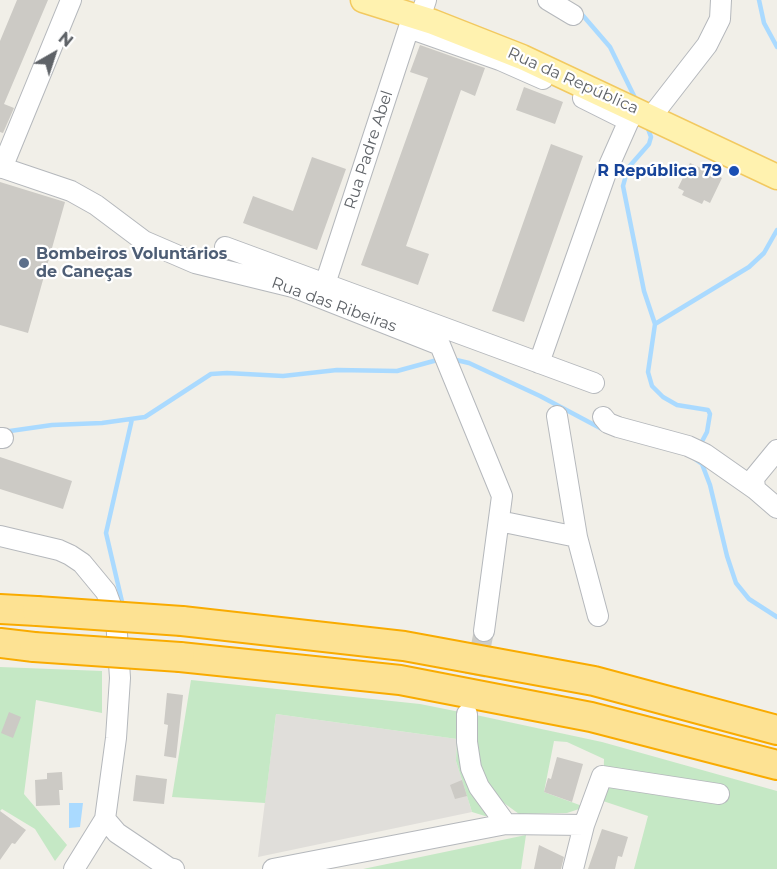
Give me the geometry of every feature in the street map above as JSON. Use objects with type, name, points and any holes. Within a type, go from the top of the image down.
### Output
[{"type":"highway","points":[[0,609],[182,621],[415,648],[594,681],[777,730]]},
{"type":"highway","points":[[0,643],[180,657],[400,680],[591,717],[777,765]]},
{"type":"main road","name":"Rua da República","points":[[363,0],[417,15],[522,57],[638,116],[777,177]]},
{"type":"street","points":[[1,167],[71,0]]},
{"type":"street","points":[[548,0],[573,15]]},
{"type":"street","points":[[538,363],[607,170],[638,116],[707,45],[720,19],[721,0]]},
{"type":"street","name":"Rua Padre Abel","points":[[325,284],[417,15]]},
{"type":"street","name":"Rua das Ribeiras","points":[[1,167],[71,191],[96,205],[144,241],[195,263],[293,287],[440,345],[502,496],[499,521]]},
{"type":"street","points":[[225,247],[594,383]]},
{"type":"street","points":[[557,416],[576,537],[598,616]]},
{"type":"street","points":[[603,417],[608,423],[618,427],[696,450],[755,489],[777,507]]},
{"type":"street","points":[[755,489],[754,478],[777,450]]},
{"type":"street","points":[[484,631],[499,521],[576,537]]},
{"type":"street","points":[[0,536],[70,555],[82,563],[106,592],[116,619],[120,678],[116,738],[105,819],[74,869]]},
{"type":"street","points":[[467,714],[466,742],[471,768],[478,787],[506,824]]},
{"type":"street","points":[[573,869],[584,825],[602,776],[719,794]]},
{"type":"street","points":[[105,819],[117,833],[169,868],[174,869]]},
{"type":"street","points":[[273,869],[506,824],[584,825]]},
{"type":"shaded area","points":[[276,714],[457,739],[456,761],[472,812],[258,857]]},
{"type":"green space","points":[[0,667],[102,671],[102,713],[36,700],[24,794],[67,845],[55,861],[35,829],[2,809],[0,811]]},
{"type":"green space","points":[[191,680],[420,704],[460,712],[494,816],[472,812],[456,761],[457,739],[276,714],[265,803],[172,797]]},
{"type":"green space","points":[[476,715],[602,742],[777,791],[777,869],[634,869],[648,816],[603,801],[604,759],[567,742],[554,741],[544,792],[585,807],[567,813],[519,814],[493,795],[478,769],[474,739]]},
{"type":"green space","points":[[526,835],[521,869],[363,869]]},
{"type":"water","points":[[69,803],[83,803],[80,827],[69,828]]},
{"type":"building","points":[[17,0],[48,0],[4,104],[14,108],[3,133],[0,132],[0,41]]},
{"type":"building","points":[[420,45],[485,68],[475,96],[461,90],[406,246],[429,254],[418,285],[361,265],[428,78],[410,72]]},
{"type":"building","points":[[524,87],[563,102],[555,124],[516,110]]},
{"type":"building","points":[[551,144],[583,156],[524,322],[492,311]]},
{"type":"building","points":[[312,157],[346,169],[317,250],[243,223],[253,196],[293,211]]},
{"type":"building","points":[[690,163],[722,178],[710,203],[704,200],[702,204],[682,195],[684,191],[678,188]]},
{"type":"building","name":"Bombeiros Voluntários de Caneças","points":[[0,182],[65,202],[28,333],[0,325]]},
{"type":"building","points":[[0,457],[72,481],[63,509],[0,489]]},
{"type":"building","points":[[167,693],[183,695],[176,758],[164,756],[168,725],[164,724]]},
{"type":"building","points":[[9,712],[21,717],[13,738],[1,733]]},
{"type":"building","points":[[557,757],[583,764],[572,802],[544,792],[548,778],[551,779]]},
{"type":"building","points":[[62,772],[63,790],[59,790],[60,805],[36,806],[35,780],[47,779],[47,773]]},
{"type":"building","points":[[136,775],[167,779],[164,804],[133,801]]},
{"type":"building","points":[[462,780],[467,796],[455,799],[450,785]]},
{"type":"building","points":[[0,811],[26,830],[15,844],[12,843],[0,860]]},
{"type":"building","points":[[602,829],[628,837],[622,857],[618,856],[615,869],[588,869]]},
{"type":"building","points":[[539,845],[564,857],[561,869],[534,869]]},
{"type":"waterway","points":[[759,0],[764,23],[777,47]]},
{"type":"waterway","points":[[579,11],[610,47],[637,102]]},
{"type":"waterway","points":[[647,126],[651,137],[649,144],[628,168],[623,186],[644,291],[655,324],[648,372],[652,386],[663,397],[677,405],[708,410],[710,414],[707,432],[699,447]]},
{"type":"waterway","points":[[655,324],[749,267],[764,253],[777,230]]},
{"type":"waterway","points":[[3,432],[52,425],[102,423],[145,417],[211,374],[283,376],[337,370],[397,371],[441,359]]},
{"type":"waterway","points":[[452,359],[469,363],[540,396],[602,429]]},
{"type":"waterway","points":[[123,606],[106,533],[132,419]]},
{"type":"waterway","points":[[695,459],[702,464],[710,485],[736,583],[749,599],[777,617]]},
{"type":"tunnel","points":[[469,705],[484,631]]},
{"type":"place","name":"R República 79","points":[[734,171]]},
{"type":"place","name":"Bombeiros Voluntários de Caneças","points":[[24,263]]}]
